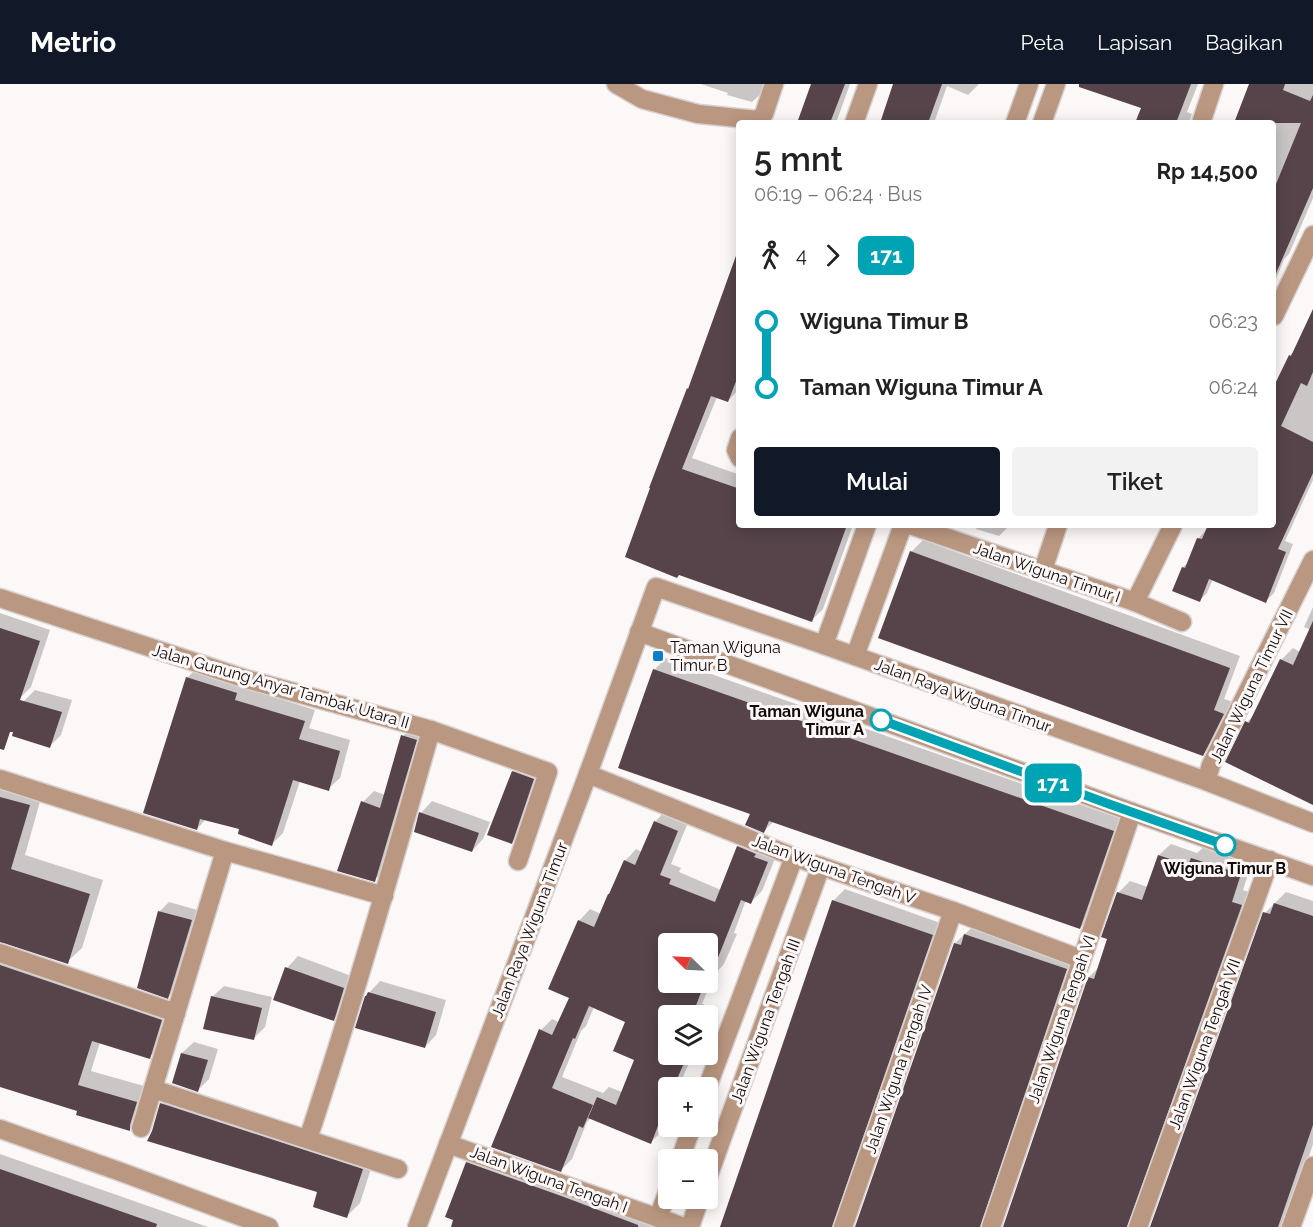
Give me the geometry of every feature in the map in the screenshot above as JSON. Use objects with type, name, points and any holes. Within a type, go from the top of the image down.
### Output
[{"type":"street","points":[[616,84],[644,91],[698,114],[758,120],[764,114],[774,84]]},
{"type":"street","points":[[855,120],[868,84]]},
{"type":"street","points":[[1016,120],[1029,84]]},
{"type":"street","points":[[1043,120],[1056,84]]},
{"type":"street","points":[[1202,120],[1214,84]]},
{"type":"street","points":[[1276,312],[1313,235]]},
{"type":"street","points":[[824,645],[866,528]]},
{"type":"street","points":[[855,656],[902,528]]},
{"type":"street","name":"Jalan Wiguna Timur I","points":[[919,528],[1136,602],[1182,622]]},
{"type":"street","points":[[1042,570],[1057,528]]},
{"type":"street","points":[[1136,602],[1172,528]]},
{"type":"street","name":"Jalan Wiguna Timur VII","points":[[1206,781],[1211,765],[1313,560]]},
{"type":"street","name":"Jalan Raya Wiguna Timur","points":[[417,1227],[656,587],[1206,781],[1313,823]]},
{"type":"street","name":"Jalan Gunung Anyar Tambak Utara II","points":[[0,598],[246,679],[430,730],[345,1028],[308,1139]]},
{"type":"street","points":[[639,632],[1313,876]]},
{"type":"street","points":[[430,730],[548,772],[518,861]]},
{"type":"street","name":"Jalan Wiguna Tengah V","points":[[588,774],[794,857],[953,911],[1081,958]]},
{"type":"street","points":[[0,778],[225,851],[384,896]]},
{"type":"street","name":"Jalan Wiguna Tengah VI","points":[[991,1227],[1132,812]]},
{"type":"street","points":[[141,1128],[225,851]]},
{"type":"street","name":"Jalan Wiguna Tengah III","points":[[711,1077],[794,857]]},
{"type":"street","name":"Jalan Wiguna Tengah VII","points":[[1138,1227],[1270,861]]},
{"type":"street","name":"Jalan Wiguna Tengah III","points":[[718,1149],[821,866]]},
{"type":"street","name":"Jalan Wiguna Tengah IV","points":[[843,1227],[953,911]]},
{"type":"street","points":[[0,953],[176,1013]]},
{"type":"street","points":[[153,1089],[398,1169]]},
{"type":"street","points":[[0,1129],[269,1227]]},
{"type":"street","name":"Jalan Wiguna Tengah I","points":[[448,1144],[684,1227]]},
{"type":"street","points":[[1291,1227],[1313,1166]]},
{"type":"street","points":[[658,1218],[661,1209]]},
{"type":"street","points":[[690,1227],[696,1209]]},
{"type":"building","points":[[811,84],[845,84],[831,120],[798,120]]},
{"type":"building","points":[[893,84],[942,84],[929,120],[881,120]]},
{"type":"building","points":[[1079,84],[1191,84],[1177,120],[1136,120],[1141,108],[1079,87]]},
{"type":"building","points":[[1249,84],[1285,84],[1283,90],[1310,101],[1313,95],[1313,188],[1276,273],[1276,184],[1301,123],[1276,123],[1276,120],[1235,120]]},
{"type":"building","points":[[736,256],[736,381],[728,402],[711,396],[682,469],[736,488],[736,528],[846,528],[812,622],[679,575],[677,578],[625,557]]},
{"type":"building","points":[[1313,309],[1313,372],[1307,386],[1301,383],[1281,426],[1313,442],[1313,473],[1278,549],[1286,552],[1266,603],[1209,579],[1200,602],[1172,591],[1182,567],[1185,568],[1197,538],[1202,539],[1207,528],[1276,528],[1276,382],[1289,355],[1291,356]]},
{"type":"building","points":[[910,551],[1230,668],[1214,710],[1224,714],[1203,756],[878,638]]},
{"type":"building","points":[[1313,621],[1313,805],[1225,762],[1245,721],[1249,723],[1280,659],[1293,665]]},
{"type":"building","points":[[0,628],[40,641],[20,700],[62,712],[50,748],[12,736],[13,732],[10,732],[4,750],[0,749]]},
{"type":"building","points":[[653,669],[1114,831],[1080,929],[769,821],[764,833],[745,825],[750,814],[618,768]]},
{"type":"building","points":[[186,677],[237,693],[235,700],[305,721],[299,739],[340,751],[329,791],[293,780],[272,846],[238,834],[239,829],[200,819],[197,830],[143,813]]},
{"type":"building","points":[[401,735],[417,740],[375,882],[337,871],[361,801],[380,808]]},
{"type":"building","points":[[512,771],[534,779],[512,844],[487,835]]},
{"type":"building","points":[[0,797],[30,805],[11,869],[90,894],[68,964],[0,942]]},
{"type":"building","points":[[419,812],[479,833],[472,852],[414,832]]},
{"type":"building","points":[[654,821],[678,831],[660,875],[671,879],[669,884],[715,902],[737,846],[756,854],[754,857],[768,862],[751,904],[741,900],[718,958],[718,933],[658,933],[658,993],[701,993],[696,1005],[658,1005],[658,1065],[683,1065],[678,1077],[658,1077],[658,1126],[651,1144],[588,1118],[597,1097],[616,1105],[634,1060],[613,1051],[625,1022],[589,1006],[552,1088],[593,1105],[583,1128],[579,1126],[561,1172],[491,1147],[539,1029],[552,1035],[569,998],[548,989],[578,920],[594,927],[624,860],[635,865]]},
{"type":"building","points":[[1158,855],[1188,865],[1191,858],[1241,874],[1232,902],[1242,905],[1127,1227],[1003,1227],[1088,977],[1094,979],[1107,939],[1101,937],[1117,892],[1142,900]]},
{"type":"building","points":[[832,900],[933,935],[832,1227],[720,1227]]},
{"type":"building","points":[[1274,903],[1313,916],[1313,1125],[1278,1227],[1150,1227],[1263,912],[1270,914]]},
{"type":"building","points":[[158,911],[192,920],[168,999],[137,988]]},
{"type":"building","points":[[964,934],[1067,969],[980,1227],[855,1227],[954,943],[961,945]]},
{"type":"building","points":[[0,965],[162,1020],[150,1059],[92,1041],[78,1085],[137,1102],[130,1131],[76,1115],[77,1111],[0,1087]]},
{"type":"building","points":[[285,967],[344,988],[334,1021],[273,1000]]},
{"type":"building","points":[[368,992],[436,1012],[425,1048],[355,1028]]},
{"type":"building","points":[[211,996],[262,1008],[254,1040],[203,1029]]},
{"type":"building","points":[[181,1053],[208,1060],[198,1092],[172,1083]]},
{"type":"building","points":[[160,1103],[363,1169],[347,1218],[313,1207],[317,1192],[147,1141]]},
{"type":"building","points":[[466,1162],[564,1197],[638,1225],[638,1227],[451,1227],[453,1220],[445,1217]]},
{"type":"building","points":[[0,1169],[157,1224],[156,1227],[0,1227]]},
{"type":"bus line","name":"171","points":[[881,720],[1225,845]]},
{"type":"place","name":"Taman Wiguna Timur B","points":[[658,656]]},
{"type":"place","name":"Taman Wiguna Timur A","points":[[881,720]]},
{"type":"place","name":"Wiguna Timur B","points":[[1225,845]]}]
